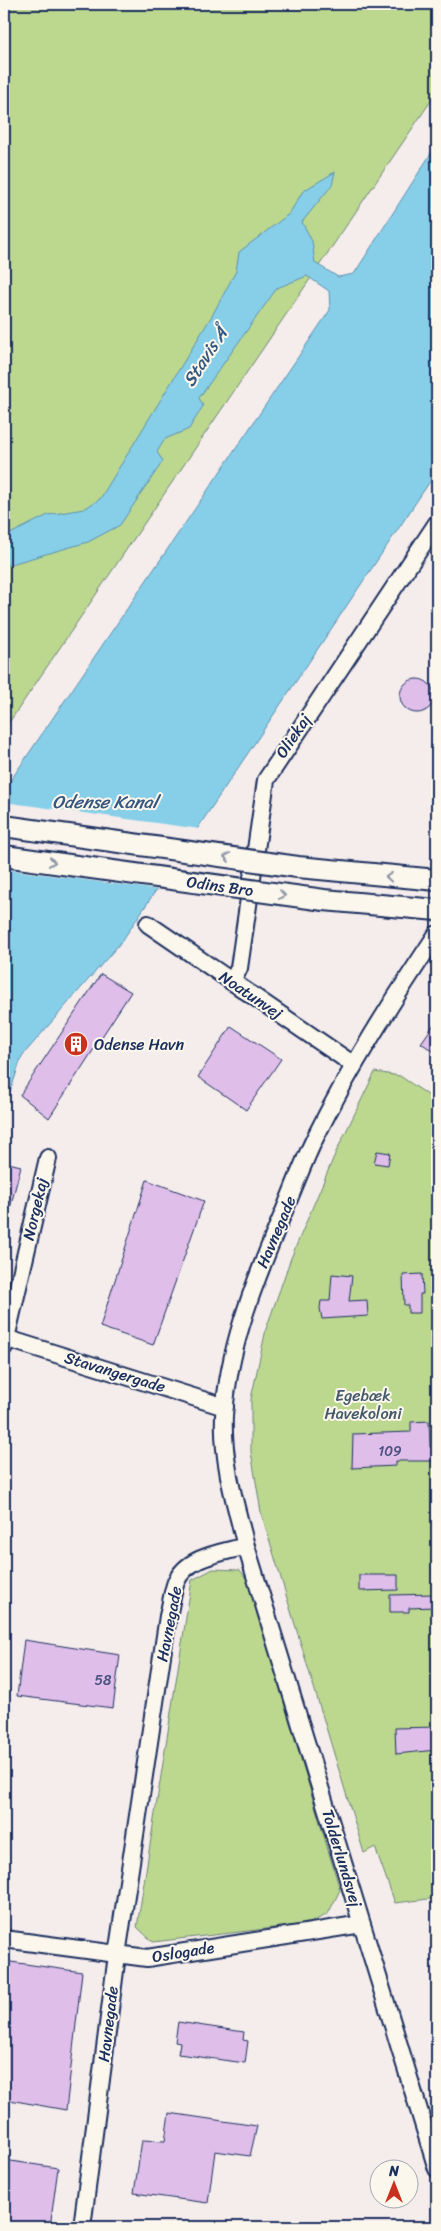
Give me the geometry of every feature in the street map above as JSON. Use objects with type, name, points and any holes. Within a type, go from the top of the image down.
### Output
[{"type":"main road","name":"Odins Bro","points":[[4,826],[298,867],[437,880]]},
{"type":"main road","name":"Odins Bro","points":[[4,856],[324,900],[437,910]]},
{"type":"street","name":"Oliekaj","points":[[232,982],[239,968],[266,780],[276,761],[437,523]]},
{"type":"street","name":"Noatunvej","points":[[148,924],[354,1065]]},
{"type":"street","name":"Havnegade","points":[[82,2227],[117,1955],[168,1616],[176,1581],[187,1566],[202,1559],[246,1546],[231,1487],[226,1455],[225,1407],[227,1380],[249,1296],[315,1139],[354,1065],[437,934]]},
{"type":"street","name":"Norgekaj","points":[[5,1344],[48,1158]]},
{"type":"street","name":"Stavangergade","points":[[5,1344],[225,1407]]},
{"type":"street","name":"Tolderlundsvej","points":[[246,1546],[437,2170]]},
{"type":"street","name":"Oslogade","points":[[4,1938],[147,1958],[362,1924]]},
{"type":"green space","points":[[4,4],[437,4],[437,92],[4,730]]},
{"type":"green space","name":"Egebæk Havekoloni","points":[[375,1072],[400,1076],[437,1101],[437,1898],[395,1903],[375,1847],[364,1853],[261,1512],[251,1452],[251,1399],[266,1329],[291,1258],[336,1152]]},
{"type":"green space","points":[[213,1569],[240,1570],[248,1581],[340,1890],[328,1914],[308,1924],[153,1942],[137,1927],[192,1580]]},
{"type":"water","name":"Odense Kanal","points":[[437,144],[437,471],[122,941],[22,1056],[4,1110],[4,790],[330,310],[329,291],[307,276],[277,288],[199,398],[203,406],[189,429],[165,439],[157,452],[163,461],[120,525],[88,542],[4,566],[4,537],[48,515],[84,509],[100,499],[213,314],[236,271],[239,252],[289,214],[303,191],[335,172],[332,185],[302,222],[312,241],[315,263],[338,277],[354,274]]},
{"type":"pier","points":[[4,802],[200,829],[159,890],[4,869]]},
{"type":"building","points":[[417,679],[424,680],[429,684],[433,689],[433,703],[429,708],[424,712],[417,713],[410,712],[405,708],[401,703],[400,696],[401,689],[405,684],[410,680]]},
{"type":"building","name":"Odense Havn","points":[[101,974],[131,992],[49,1118],[20,1095]]},
{"type":"building","points":[[437,1020],[437,1054],[421,1043]]},
{"type":"building","points":[[231,1026],[281,1059],[246,1110],[198,1077]]},
{"type":"building","points":[[377,1151],[390,1153],[388,1165],[374,1163]]},
{"type":"building","points":[[4,1162],[21,1166],[8,1216],[4,1216]]},
{"type":"building","points":[[147,1180],[204,1201],[153,1345],[100,1327]]},
{"type":"building","points":[[332,1274],[352,1276],[349,1301],[367,1300],[368,1316],[322,1319],[321,1301],[330,1301]]},
{"type":"building","points":[[422,1274],[423,1294],[420,1294],[420,1313],[408,1313],[408,1305],[404,1305],[403,1275]]},
{"type":"building","points":[[429,1421],[430,1447],[437,1447],[437,1461],[396,1461],[396,1466],[352,1468],[353,1434],[411,1432],[411,1422]]},
{"type":"building","points":[[359,1575],[398,1575],[398,1590],[359,1591]]},
{"type":"building","points":[[434,1594],[435,1607],[409,1608],[409,1612],[390,1612],[390,1595]]},
{"type":"building","points":[[24,1640],[120,1655],[113,1708],[17,1696]]},
{"type":"building","points":[[437,1727],[437,1750],[396,1754],[395,1728]]},
{"type":"building","points":[[4,1961],[82,1972],[66,2110],[4,2099]]},
{"type":"building","points":[[178,2022],[244,2032],[243,2040],[248,2041],[245,2063],[178,2054],[180,2043],[175,2042]]},
{"type":"building","points":[[169,2113],[257,2126],[250,2156],[215,2151],[208,2203],[134,2193],[142,2140],[165,2141]]},
{"type":"building","points":[[4,2160],[58,2168],[50,2227],[4,2227]]},
{"type":"place","name":"Odense Havn","points":[[76,1044]]},
{"type":"water label","name":"Stavis Å","points":[[205,357]]}]
